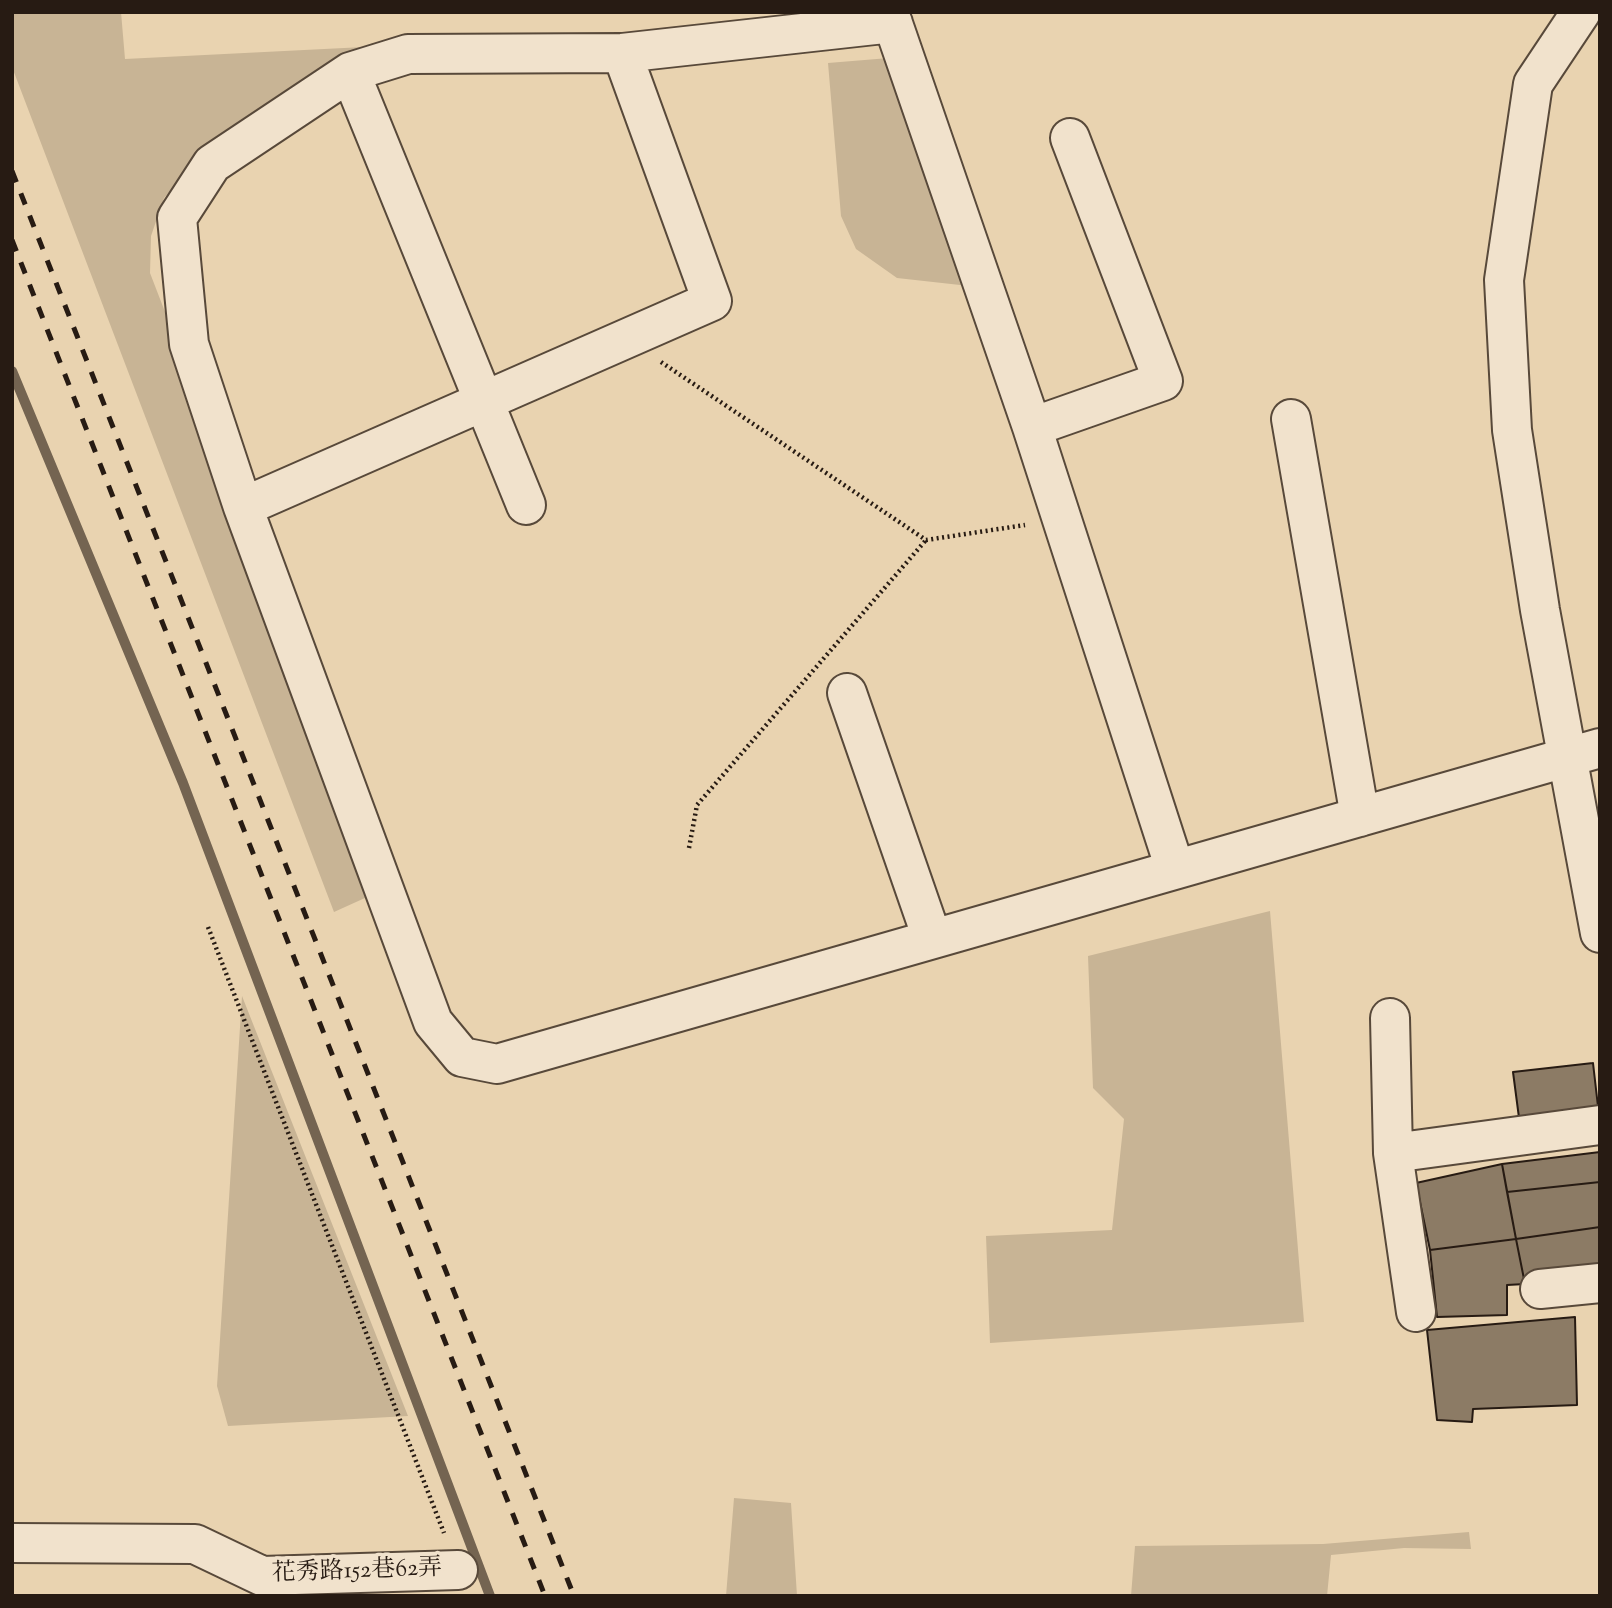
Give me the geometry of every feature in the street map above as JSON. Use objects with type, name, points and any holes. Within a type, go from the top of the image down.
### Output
[{"type":"street","points":[[1581,12],[1533,85],[1504,279],[1512,430],[1540,610],[1585,753],[1600,933]]},
{"type":"street","points":[[1175,869],[1032,427],[891,18],[622,53],[408,54],[350,72],[212,164],[177,218],[189,344],[243,507],[433,1022],[462,1057],[497,1064],[1585,753]]},
{"type":"street","points":[[243,507],[712,301],[622,53]]},
{"type":"street","points":[[350,72],[526,505]]},
{"type":"street","points":[[1032,427],[1163,380],[1070,138]]},
{"type":"street","points":[[1291,419],[1360,817]]},
{"type":"street","points":[[847,693],[932,939]]},
{"type":"street","points":[[1390,1018],[1393,1153],[1416,1312]]},
{"type":"street","points":[[1393,1153],[1600,1125]]},
{"type":"street","points":[[1540,1289],[1600,1283]]},
{"type":"street","name":"花秀路152巷62弄","points":[[12,1543],[195,1544],[262,1576],[458,1570]]},
{"type":"path","points":[[658,360],[926,540]]},
{"type":"path","points":[[688,848],[697,805],[926,540],[1062,520]]},
{"type":"path","points":[[208,927],[458,1570]]},
{"type":"shaded area","points":[[12,12],[121,12],[125,59],[364,47],[373,64],[179,181],[164,198],[151,236],[150,273],[387,888],[334,912],[12,67]]},
{"type":"shaded area","points":[[889,58],[969,286],[897,278],[856,249],[841,216],[828,63]]},
{"type":"shaded area","points":[[1270,911],[1304,1322],[990,1343],[986,1236],[1112,1230],[1124,1119],[1093,1088],[1088,956]]},
{"type":"shaded area","points":[[242,996],[408,1416],[228,1426],[217,1386]]},
{"type":"shaded area","points":[[734,1498],[791,1503],[797,1596],[726,1596]]},
{"type":"shaded area","points":[[1469,1532],[1471,1549],[1404,1548],[1331,1555],[1327,1596],[1131,1596],[1135,1546],[1323,1544]]},
{"type":"building","points":[[1593,1063],[1600,1124],[1521,1133],[1513,1072]]},
{"type":"building","points":[[1600,1152],[1600,1182],[1507,1192],[1502,1164]]},
{"type":"building","points":[[1502,1164],[1516,1239],[1430,1250],[1416,1183]]},
{"type":"building","points":[[1600,1182],[1600,1227],[1516,1239],[1507,1192]]},
{"type":"building","points":[[1600,1227],[1600,1275],[1525,1284],[1516,1239]]},
{"type":"building","points":[[1516,1239],[1525,1284],[1507,1285],[1507,1315],[1437,1317],[1430,1250]]},
{"type":"building","points":[[1575,1317],[1577,1405],[1473,1409],[1472,1422],[1437,1420],[1427,1330]]},
{"type":"waterway","points":[[12,371],[183,783],[490,1596]]},
{"type":"railway","points":[[12,171],[574,1596]]},
{"type":"railway","points":[[12,240],[545,1596]]}]
